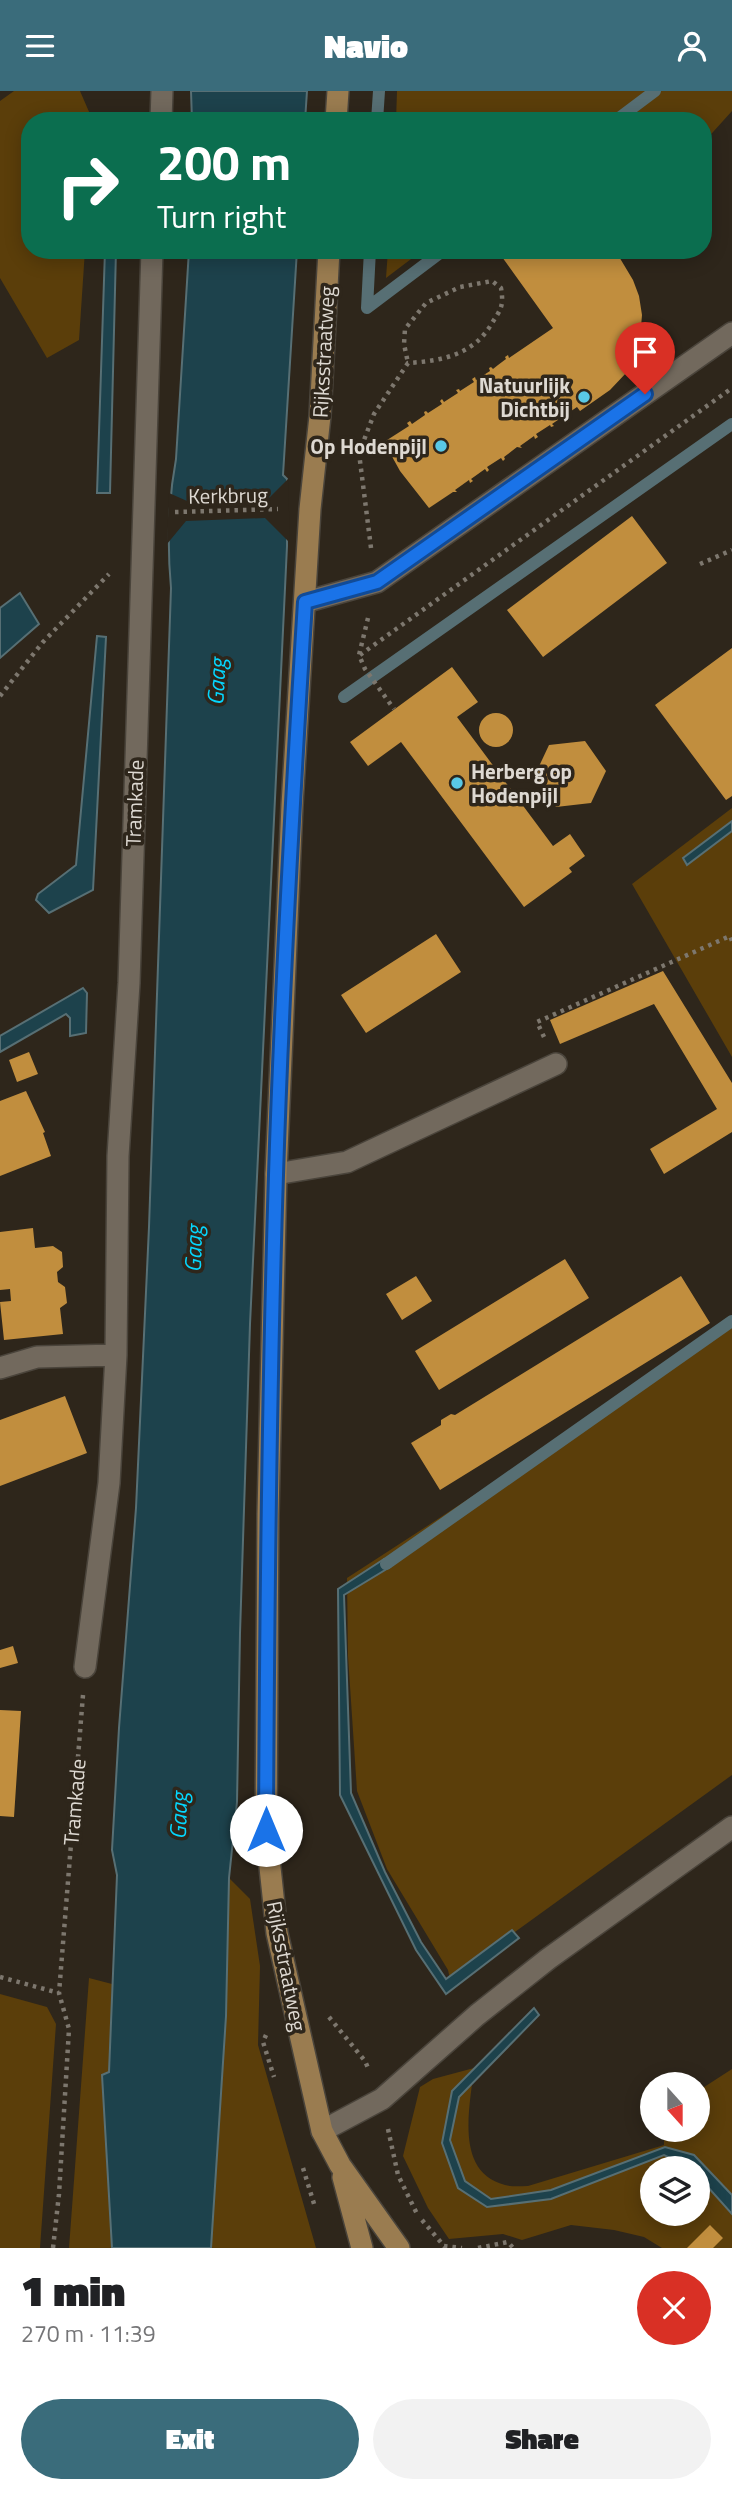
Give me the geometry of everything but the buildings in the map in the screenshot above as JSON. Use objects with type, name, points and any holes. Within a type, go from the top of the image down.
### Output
[{"type":"main road","points":[[337,112],[338,91]]},
{"type":"main road","name":"Rijksstraatweg","points":[[329,259],[291,818],[276,1174],[268,1514],[266,1830],[277,1933],[322,2131],[340,2165],[399,2248]]},
{"type":"main road","name":"Rijksstraatweg","points":[[340,2165],[362,2248]]},
{"type":"street","points":[[161,112],[162,91]]},
{"type":"street","name":"Tramkade","points":[[85,1667],[110,1483],[116,1355],[118,1156],[129,983],[152,259]]},
{"type":"street","points":[[305,602],[377,582],[732,333]]},
{"type":"street","points":[[276,1174],[347,1162],[556,1064]]},
{"type":"street","points":[[0,1368],[37,1357],[116,1355]]},
{"type":"street","points":[[322,2131],[382,2099],[477,2015],[528,1975],[732,1827]]},
{"type":"path","points":[[394,709],[365,669],[359,655],[377,582],[359,453],[374,414],[408,363],[404,344],[405,329],[426,303],[460,287],[492,281],[501,288],[503,303],[488,331],[468,350],[438,361],[408,363]]},
{"type":"path","points":[[359,655],[732,389]]},
{"type":"path","name":"Kerkbrug","points":[[168,512],[289,509]]},
{"type":"path","points":[[700,564],[732,550]]},
{"type":"path","points":[[0,696],[43,642],[111,573]]},
{"type":"path","points":[[556,1064],[537,1022],[730,936],[732,941]]},
{"type":"path","name":"Tramkade","points":[[53,2248],[69,2029],[59,1993],[85,1667]]},
{"type":"path","points":[[0,1977],[59,1993]]},
{"type":"path","points":[[478,2248],[508,2242],[513,2248]]},
{"type":"shaded area","points":[[14,91],[80,91],[89,112],[21,112],[21,259],[84,259],[79,340],[47,358],[0,278],[0,101]]},
{"type":"shaded area","points":[[397,91],[732,91],[732,111],[712,133],[712,112],[396,112]]},
{"type":"shaded area","points":[[387,259],[411,259],[386,278]]},
{"type":"shaded area","points":[[732,808],[732,1057],[632,884]]},
{"type":"shaded area","points":[[732,1317],[732,1775],[450,1979],[448,1970],[387,1869],[357,1791],[348,1656],[347,1578],[590,1418]]},
{"type":"shaded area","points":[[229,1878],[250,1899],[260,1966],[258,2045],[316,2248],[211,2248],[226,2016]]},
{"type":"shaded area","points":[[89,1978],[112,1984],[109,2072],[102,2075],[112,2248],[69,2248]]},
{"type":"shaded area","points":[[0,1994],[47,2007],[56,2024],[40,2248],[0,2248]]},
{"type":"shaded area","points":[[474,2068],[469,2136],[478,2167],[489,2178],[505,2185],[528,2186],[664,2145],[664,2142],[710,2142],[710,2083],[732,2069],[732,2248],[662,2248],[644,2237],[571,2225],[522,2240],[503,2234],[449,2239],[428,2208],[403,2156],[420,2087],[433,2079]]},
{"type":"water","points":[[191,91],[307,91],[306,112],[192,112]]},
{"type":"water","points":[[105,259],[116,259],[110,493],[97,493]]},
{"type":"water","name":"Gaag","points":[[188,259],[296,259],[283,475],[287,479],[287,546],[250,1324],[237,1802],[229,1878],[226,2016],[211,2248],[112,2248],[102,2075],[109,2072],[117,1875],[112,1850],[136,1508],[149,1227],[171,588],[169,523],[176,459]]},
{"type":"water","points":[[20,593],[39,624],[0,658],[0,608]]},
{"type":"water","points":[[97,636],[106,637],[93,890],[49,913],[36,900],[38,894],[76,865]]},
{"type":"water","points":[[732,821],[732,831],[687,865],[683,858]]},
{"type":"water","points":[[83,988],[87,993],[86,1033],[70,1036],[70,1018],[66,1014],[0,1052],[0,1036]]},
{"type":"water","points":[[384,1559],[390,1567],[344,1595],[351,1793],[385,1872],[421,1942],[446,1979],[512,1930],[519,1938],[446,1994],[416,1950],[340,1795],[338,1589]]},
{"type":"water","points":[[534,2008],[539,2015],[459,2097],[450,2140],[465,2181],[491,2199],[551,2190],[640,2156],[640,2164],[551,2199],[487,2207],[458,2188],[442,2143],[452,2091]]},
{"type":"water","points":[[665,2147],[695,2156],[666,2156],[641,2156]]},
{"type":"water","points":[[710,2172],[732,2195],[732,2214],[710,2189]]},
{"type":"pier","points":[[288,479],[290,543],[265,518],[186,521],[167,544],[169,493],[187,501],[267,500]]},
{"type":"waterway","points":[[378,112],[379,91]]},
{"type":"waterway","points":[[627,112],[655,91]]},
{"type":"waterway","points":[[370,259],[367,308],[432,259]]},
{"type":"waterway","points":[[344,697],[732,424]]},
{"type":"waterway","points":[[386,1564],[732,1321]]},
{"type":"place","name":"Natuurlijk Dichtbij","points":[[584,397]]},
{"type":"place","name":"Op Hodenpijl","points":[[441,446]]},
{"type":"place","name":"Herberg op Hodenpijl","points":[[457,783]]},
{"type":"route","points":[[266,1830],[268,1514],[276,1174],[292,805],[305,602],[377,582],[645,394]]}]
